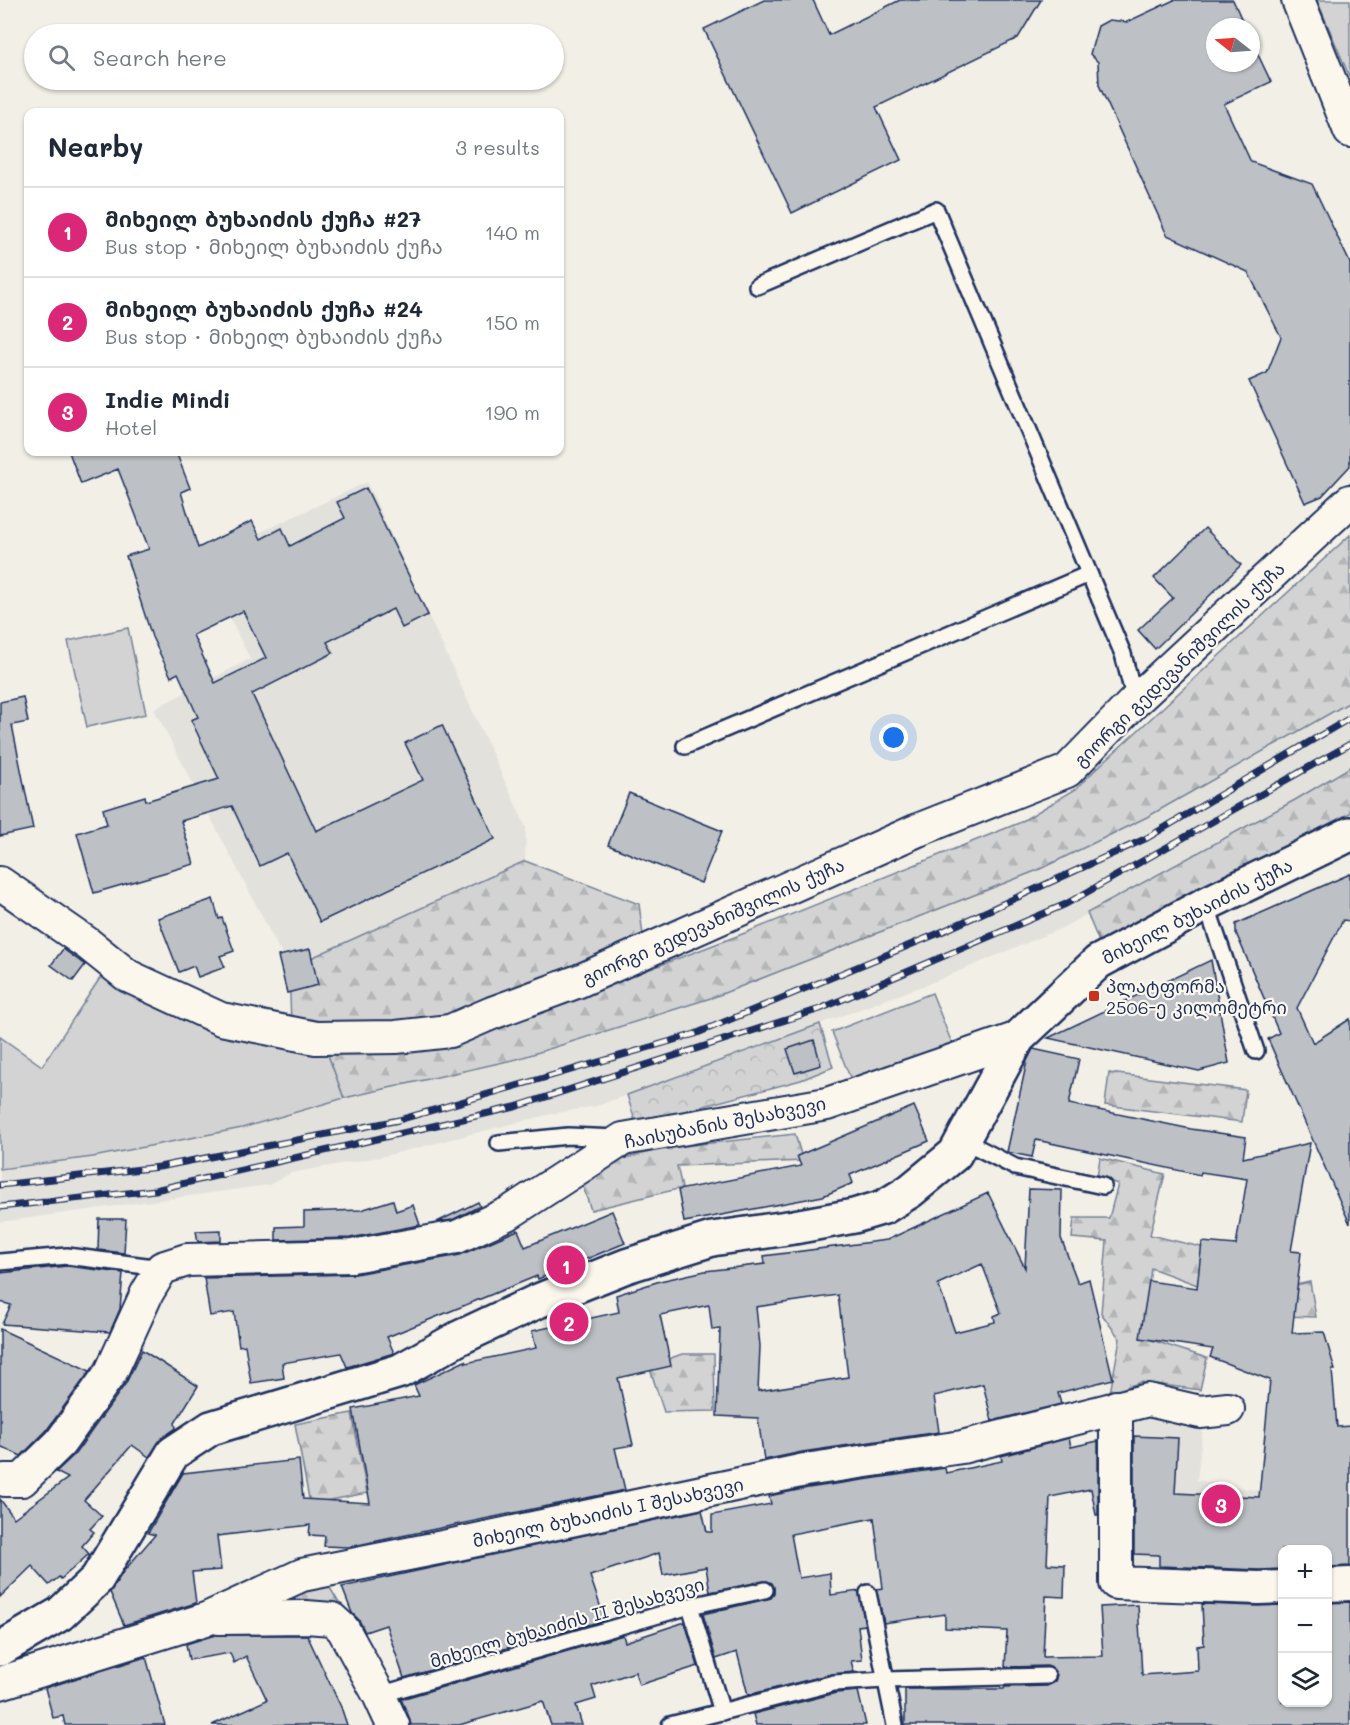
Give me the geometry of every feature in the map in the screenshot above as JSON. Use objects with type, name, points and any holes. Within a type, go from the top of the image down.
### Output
[{"type":"street","points":[[1298,0],[1348,117]]},
{"type":"street","name":"გიორგი გედევანიშვილის ქუჩა","points":[[0,883],[88,944],[128,976],[220,1019],[316,1038],[396,1037],[450,1031],[579,981],[918,830],[1067,771],[1135,701],[1350,501]]},
{"type":"street","name":"მიხეილ ბუხაიძის ქუჩა","points":[[0,1649],[60,1614],[97,1579],[173,1454],[211,1428],[400,1371],[459,1338],[528,1305],[626,1266],[712,1239],[854,1216],[884,1207],[910,1191],[955,1154],[1018,1038],[1098,962],[1206,904],[1350,834]]},
{"type":"street","name":"ჩაისუბანის შესახვევი","points":[[162,1268],[187,1260],[352,1256],[457,1237],[509,1213],[623,1139],[827,1104],[1018,1038]]},
{"type":"street","points":[[2,1479],[22,1479],[60,1443],[111,1372],[147,1293],[162,1268]]},
{"type":"street","name":"მიხეილ ბუხაიძის I შესახვევი","points":[[0,1683],[206,1618],[302,1575],[805,1470],[962,1447],[1148,1400],[1200,1412],[1228,1409]]},
{"type":"street","points":[[1116,1407],[1116,1582],[1278,1587]]},
{"type":"street","points":[[1332,1585],[1350,1584]]},
{"type":"street","points":[[206,1618],[332,1619],[344,1629],[393,1725]]},
{"type":"lane","points":[[757,286],[936,210],[1123,654],[1135,701]]},
{"type":"lane","points":[[686,746],[1089,574]]},
{"type":"lane","points":[[1206,904],[1256,1051]]},
{"type":"lane","points":[[499,1143],[568,1136],[623,1139]]},
{"type":"lane","points":[[963,1140],[1016,1167],[1103,1186]]},
{"type":"lane","name":"ჩაისუბანის შესახვევი","points":[[0,1262],[67,1256],[162,1268]]},
{"type":"lane","name":"მიხეილ ბუხაიძის II შესახვევი","points":[[379,1695],[690,1606],[765,1590]]},
{"type":"lane","points":[[868,1593],[895,1725]]},
{"type":"lane","points":[[690,1606],[722,1712]]},
{"type":"lane","points":[[670,1725],[834,1683],[1047,1676]]},
{"type":"shaded area","points":[[367,482],[526,827],[525,861],[289,968],[154,709],[250,659],[202,560]]},
{"type":"shaded area","points":[[1350,702],[1350,767],[1295,800],[1062,928],[931,983],[597,1106],[551,1114],[385,1156],[291,1173],[269,1185],[0,1222],[0,1169],[93,1157],[242,1128],[344,1098],[517,1059],[714,997],[1038,870],[1147,817]]},
{"type":"shaded area","points":[[1123,1395],[1206,1400],[1197,1480],[1309,1499],[1285,1545],[1278,1545],[1278,1578],[1125,1575]]},
{"type":"green space","points":[[1317,0],[1350,0],[1350,78]]},
{"type":"green space","points":[[1350,535],[1350,702],[1147,817],[1038,870],[714,997],[517,1059],[344,1098],[327,1052],[476,1035],[745,933],[1019,823],[1076,789]]},
{"type":"green space","points":[[128,628],[146,714],[87,727],[68,641]]},
{"type":"green space","points":[[1350,767],[1350,813],[1099,942],[1087,913],[1295,800]]},
{"type":"green space","points":[[525,861],[639,904],[644,943],[433,1025],[291,1024],[289,968]]},
{"type":"green space","points":[[104,972],[327,1052],[344,1098],[242,1128],[93,1157],[0,1169],[0,1037],[42,1066]]},
{"type":"green space","points":[[932,993],[953,1046],[853,1085],[832,1032]]},
{"type":"green space","points":[[820,1024],[833,1067],[801,1080],[636,1124],[627,1095]]},
{"type":"green space","points":[[1109,1073],[1246,1090],[1242,1122],[1105,1105]]},
{"type":"green space","points":[[795,1134],[803,1161],[677,1166],[682,1188],[591,1210],[581,1181],[623,1159],[665,1148]]},
{"type":"green space","points":[[1100,1158],[1165,1174],[1150,1235],[1205,1248],[1272,1290],[1310,1282],[1316,1317],[1282,1316],[1151,1268],[1142,1337],[1207,1358],[1200,1390],[1141,1382],[1110,1393],[1120,1339],[1101,1313],[1107,1241],[1072,1238],[1074,1218],[1109,1218],[1118,1184],[1097,1177]]},
{"type":"green space","points":[[682,1354],[714,1354],[715,1411],[664,1412],[649,1366]]},
{"type":"green space","points":[[352,1413],[367,1493],[310,1504],[295,1424]]},
{"type":"green space","points":[[326,1581],[349,1620],[239,1609]]},
{"type":"building","points":[[764,0],[813,0],[829,35],[900,0],[1041,0],[1018,38],[876,107],[901,160],[792,213],[704,29]]},
{"type":"building","points":[[1174,0],[1233,0],[1241,18],[1206,18],[1206,72],[1260,72],[1260,59],[1271,82],[1224,104],[1251,162],[1312,184],[1350,263],[1350,466],[1322,496],[1305,503],[1249,381],[1267,373],[1281,337],[1248,272],[1167,235],[1099,85],[1098,62],[1090,54],[1098,26],[1109,20],[1127,22]]},
{"type":"building","points":[[70,456],[178,456],[190,488],[181,492],[198,548],[252,521],[261,539],[282,528],[290,546],[345,518],[337,502],[366,488],[428,615],[402,628],[393,609],[327,642],[333,653],[252,694],[316,831],[423,780],[405,743],[442,725],[495,839],[320,922],[287,853],[260,866],[232,806],[181,821],[194,864],[94,893],[77,833],[107,824],[103,809],[145,796],[146,801],[219,779],[191,720],[198,717],[178,673],[171,677],[152,637],[126,556],[149,549],[118,469],[81,484]],"holes":[[[243,611],[266,658],[215,683],[193,635]]]},
{"type":"building","points":[[1205,528],[1241,565],[1155,649],[1138,630],[1173,598],[1154,578]]},
{"type":"building","points":[[23,697],[28,722],[12,725],[33,829],[0,836],[0,702]]},
{"type":"building","points":[[629,793],[722,831],[701,883],[608,845]]},
{"type":"building","points":[[1350,874],[1350,921],[1343,920],[1297,1008],[1313,1043],[1350,1019],[1350,1224],[1268,1039],[1279,1033],[1236,933],[1236,924]]},
{"type":"building","points":[[213,899],[219,919],[222,918],[234,951],[220,956],[225,967],[198,977],[194,966],[179,972],[158,918]]},
{"type":"building","points":[[63,949],[85,965],[73,981],[51,965]]},
{"type":"building","points":[[310,949],[318,985],[287,993],[278,956]]},
{"type":"building","points":[[1211,960],[1229,1063],[1199,1071],[1048,1038]]},
{"type":"building","points":[[814,1040],[821,1065],[795,1073],[787,1049]]},
{"type":"building","points":[[1033,1049],[1079,1059],[1069,1104],[1191,1129],[1246,1137],[1243,1158],[1310,1143],[1291,1251],[1301,1252],[1292,1333],[1324,1332],[1335,1370],[1332,1370],[1337,1427],[1350,1426],[1350,1566],[1332,1567],[1332,1545],[1278,1545],[1278,1569],[1159,1566],[1159,1555],[1134,1554],[1134,1436],[1178,1438],[1175,1493],[1259,1497],[1270,1380],[1210,1357],[1213,1349],[1140,1338],[1149,1281],[1197,1288],[1202,1242],[1236,1245],[1247,1179],[1201,1172],[1200,1175],[1036,1140],[1032,1157],[1007,1152],[1027,1061]]},
{"type":"building","points":[[914,1106],[929,1141],[850,1175],[853,1183],[823,1196],[684,1222],[678,1190],[801,1166],[797,1156]]},
{"type":"building","points":[[1029,1189],[1062,1190],[1061,1238],[1078,1283],[1089,1279],[1113,1379],[1058,1393],[1061,1404],[992,1421],[983,1384],[934,1396],[939,1432],[802,1452],[764,1460],[758,1418],[717,1416],[720,1329],[712,1330],[709,1305],[660,1315],[671,1366],[618,1378],[633,1445],[615,1448],[625,1490],[348,1547],[324,1546],[325,1536],[309,1535],[310,1525],[217,1536],[221,1570],[192,1572],[196,1603],[124,1625],[110,1592],[123,1572],[155,1535],[148,1533],[183,1473],[299,1460],[303,1499],[370,1503],[353,1409],[419,1396],[414,1385],[465,1361],[466,1363],[536,1348],[532,1331],[619,1312],[616,1295],[660,1281],[705,1271],[765,1264],[764,1256],[887,1240],[988,1193],[1025,1268]],"holes":[[[982,1264],[1001,1313],[994,1316],[995,1322],[955,1332],[938,1284]],[[838,1295],[848,1377],[758,1391],[760,1346],[756,1307]]]},
{"type":"building","points":[[393,1200],[396,1211],[413,1205],[420,1225],[350,1238],[276,1240],[276,1227],[304,1226],[304,1212],[361,1210]]},
{"type":"building","points":[[478,1202],[480,1206],[452,1220],[437,1222]]},
{"type":"building","points":[[612,1211],[625,1243],[387,1337],[394,1353],[347,1367],[341,1353],[282,1363],[284,1378],[251,1383],[245,1345],[239,1346],[234,1312],[210,1316],[204,1278],[355,1274],[460,1255],[518,1230],[525,1247]]},
{"type":"building","points":[[99,1219],[126,1219],[124,1253],[98,1250]]},
{"type":"building","points":[[221,1230],[221,1241],[198,1242],[196,1231]]},
{"type":"building","points":[[67,1266],[123,1273],[120,1309],[110,1332],[2,1324],[11,1305],[0,1302],[0,1273]]},
{"type":"building","points":[[0,1329],[90,1371],[46,1431],[21,1456],[0,1446]]},
{"type":"building","points":[[142,1350],[198,1386],[175,1423],[176,1428],[162,1438],[149,1457],[132,1445],[84,1500],[102,1516],[90,1529],[94,1532],[82,1546],[89,1554],[61,1579],[59,1577],[49,1585],[32,1566],[0,1597],[0,1499],[14,1518],[68,1478],[56,1472],[75,1454],[126,1383]]},
{"type":"building","points":[[1069,1438],[1071,1447],[1098,1441],[1098,1515],[1096,1515],[1091,1489],[1050,1497],[1047,1564],[1065,1565],[1064,1597],[1046,1596],[1043,1657],[1103,1656],[1100,1607],[1138,1605],[1142,1675],[1198,1671],[1197,1646],[1204,1645],[1202,1604],[1278,1605],[1278,1707],[1332,1707],[1332,1603],[1350,1602],[1350,1725],[905,1725],[905,1689],[1004,1689],[1005,1687],[1047,1686],[1055,1681],[1057,1675],[1052,1668],[1047,1666],[1005,1667],[1007,1631],[945,1628],[945,1614],[884,1623],[876,1589],[883,1588],[874,1518],[791,1534],[799,1578],[830,1573],[831,1595],[859,1591],[865,1625],[858,1626],[862,1660],[851,1661],[854,1672],[832,1674],[748,1695],[737,1652],[716,1659],[703,1614],[771,1598],[774,1594],[774,1587],[767,1581],[710,1592],[706,1567],[663,1575],[659,1553],[590,1576],[605,1620],[404,1678],[386,1625],[365,1632],[359,1620],[352,1613],[342,1587],[702,1510],[707,1532],[712,1532],[712,1515],[771,1504],[769,1496],[945,1468],[946,1473],[1002,1461],[1001,1456]]},
{"type":"building","points":[[685,1622],[698,1666],[639,1685],[635,1672],[592,1686],[596,1699],[576,1705],[582,1725],[551,1725],[543,1701],[459,1725],[411,1725],[401,1699],[623,1635],[625,1642]]},
{"type":"building","points":[[215,1635],[307,1635],[341,1707],[347,1725],[212,1725],[267,1700],[246,1656],[234,1663],[230,1653],[189,1660],[186,1644]]},
{"type":"building","points":[[146,1657],[165,1725],[65,1725],[63,1716],[53,1718],[45,1688]]},
{"type":"building","points":[[858,1691],[866,1725],[756,1725],[753,1714],[836,1693]]},
{"type":"railway","points":[[0,1185],[159,1167],[399,1120],[695,1034],[939,933],[1147,838],[1350,718]]},
{"type":"railway","points":[[0,1207],[155,1190],[515,1107],[820,1009],[1066,904],[1350,744]]},
{"type":"place","name":"პლატფორმა 2506-ე კილომეტრი","points":[[1094,996]]},
{"type":"place","name":"მიხეილ ბუხაიძის ქუჩა #27","points":[[566,1265]]},
{"type":"place","name":"მიხეილ ბუხაიძის ქუჩა #24","points":[[569,1322]]},
{"type":"place","name":"Indie Mindi","points":[[1221,1504]]}]
